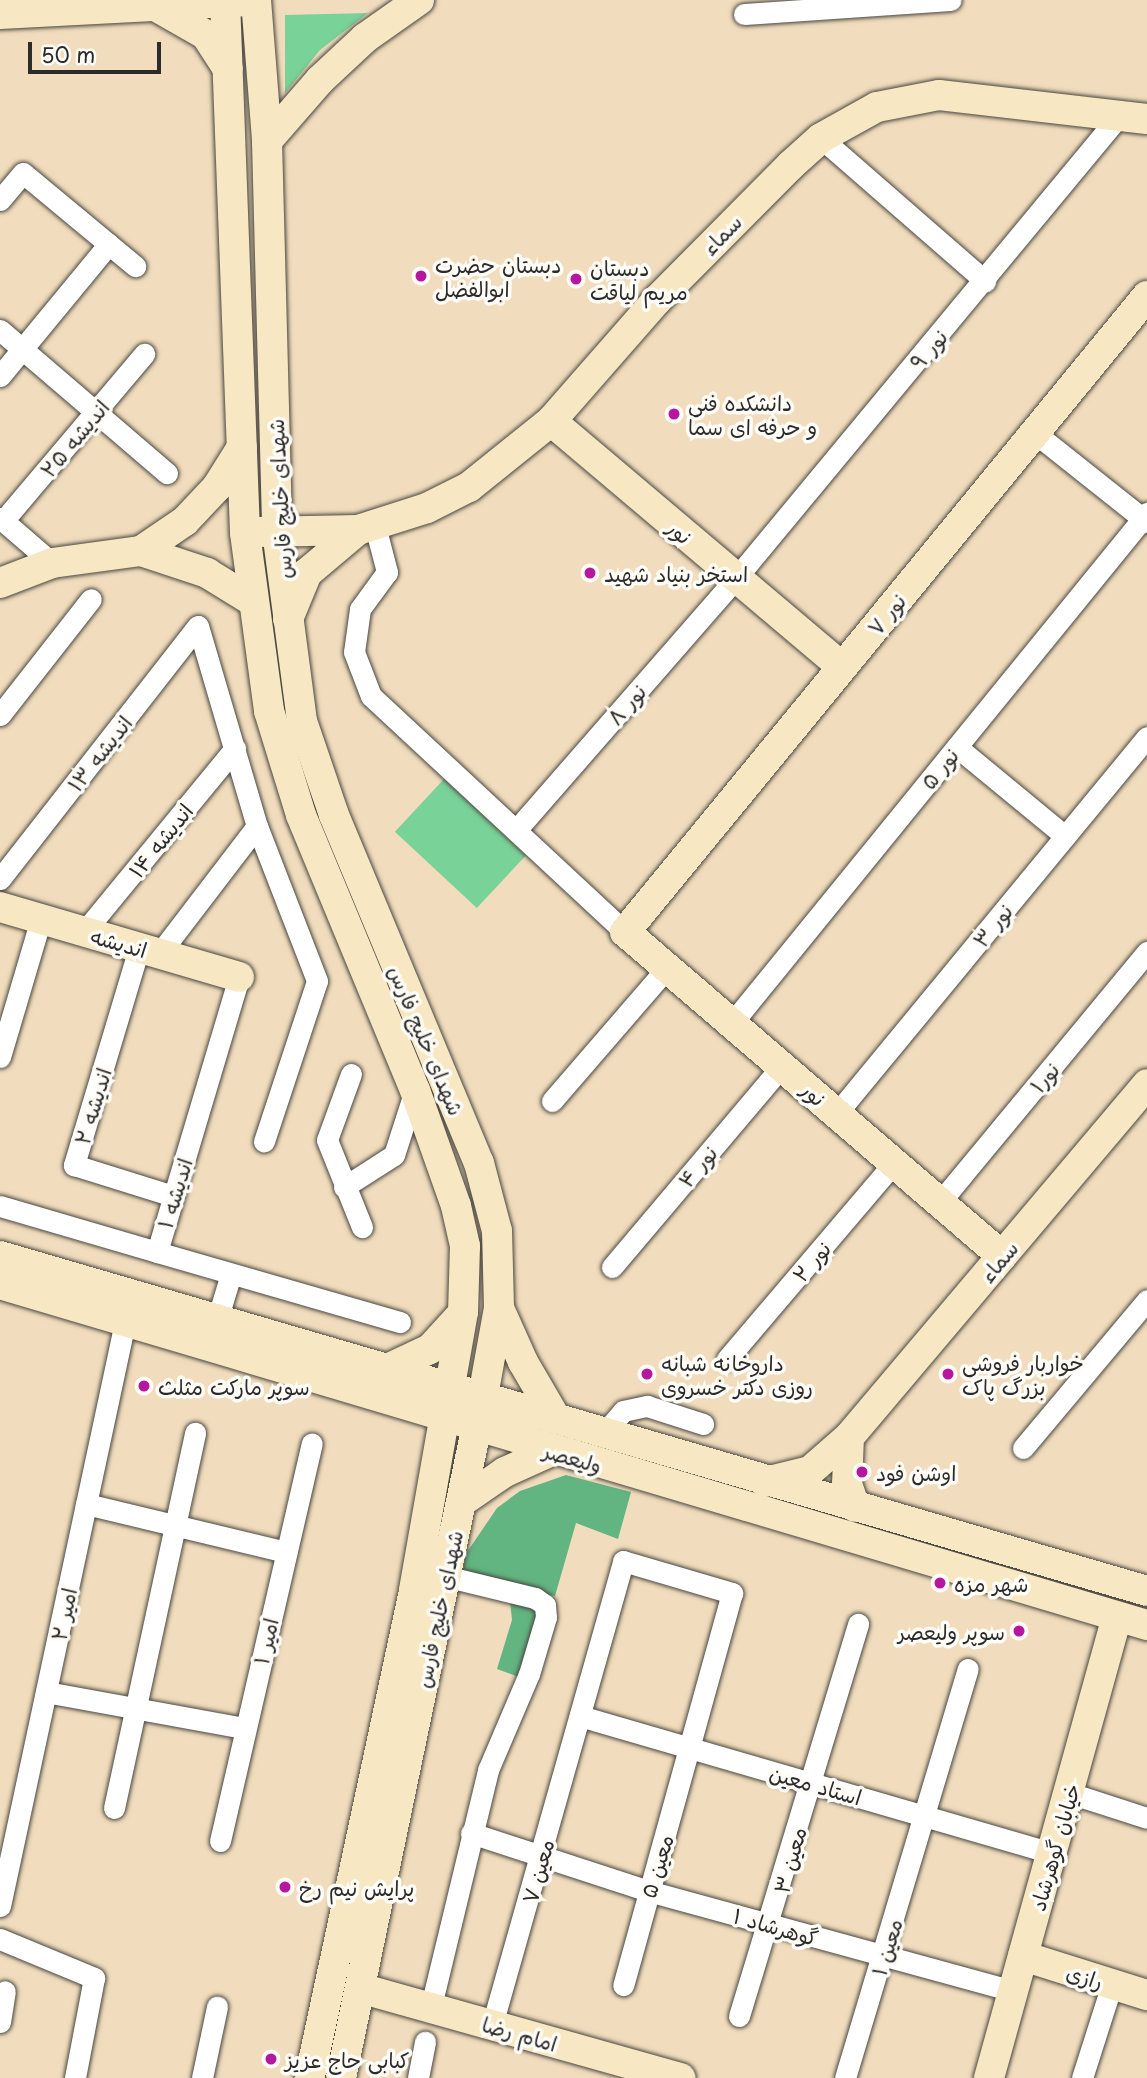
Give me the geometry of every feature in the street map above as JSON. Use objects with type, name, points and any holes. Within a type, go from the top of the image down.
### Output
[{"type":"main road","name":"شهدای خلیج فارس","points":[[256,0],[267,141],[277,531],[286,622],[302,721],[318,773],[491,1198],[498,1231],[499,1308],[483,1396],[341,2078]]},
{"type":"main road","points":[[0,14],[262,0]]},
{"type":"main road","points":[[267,141],[329,72],[365,38],[419,0]]},
{"type":"main road","name":"شهدای خلیج فارس","points":[[225,1],[245,533],[251,600],[284,769],[415,1090],[456,1206],[465,1246],[463,1312],[442,1418],[414,1591],[310,2078]]},
{"type":"main road","points":[[157,6],[206,35],[229,71]]},
{"type":"main road","name":"سماء","points":[[245,533],[366,528],[469,487],[551,421],[720,234],[821,138],[877,107],[939,95],[998,98],[1133,118]]},
{"type":"main road","name":"نور ۷","points":[[625,932],[1147,296]]},
{"type":"main road","name":"نور","points":[[551,421],[842,667]]},
{"type":"main road","points":[[141,551],[185,521],[217,486],[243,447]]},
{"type":"main road","points":[[286,622],[307,573],[366,528]]},
{"type":"main road","points":[[0,583],[52,563],[141,551],[206,573],[251,600]]},
{"type":"main road","name":"اندیشه","points":[[0,907],[239,978]]},
{"type":"main road","name":"نور","points":[[625,932],[1002,1256]]},
{"type":"main road","name":"سماء","points":[[764,1482],[810,1471],[849,1437],[1002,1256],[1142,1101]]},
{"type":"main road","name":"ولیعصر","points":[[0,1256],[448,1385],[764,1482],[1147,1591]]},
{"type":"main road","name":"ولیعصر","points":[[0,1284],[552,1451],[1147,1625]]},
{"type":"main road","points":[[499,1308],[523,1362],[555,1417]]},
{"type":"main road","points":[[387,1369],[430,1349],[463,1312]]},
{"type":"main road","points":[[849,1437],[848,1484],[855,1507]]},
{"type":"main road","points":[[461,1502],[505,1472],[552,1451]]},
{"type":"main road","name":"خیابان گوهرشاد","points":[[989,2078],[1117,1617]]},
{"type":"main road","name":"رازی","points":[[1023,1956],[1147,1995]]},
{"type":"main road","name":"امام رضا","points":[[360,1988],[680,2078]]},
{"type":"street","points":[[744,14],[834,4],[951,0]]},
{"type":"street","name":"نور ۹","points":[[736,579],[985,281],[1133,118]]},
{"type":"street","points":[[821,138],[985,281]]},
{"type":"street","points":[[0,200],[23,173],[135,266]]},
{"type":"street","points":[[0,376],[109,244]]},
{"type":"street","points":[[0,330],[167,474]]},
{"type":"street","name":"اندیشه ۲۵","points":[[2,520],[144,354]]},
{"type":"street","points":[[1035,433],[1146,518]]},
{"type":"street","name":"نور ۵","points":[[732,1023],[1146,518]]},
{"type":"street","points":[[2,520],[52,563]]},
{"type":"street","points":[[366,528],[387,572],[360,609],[354,652],[371,696],[625,932]]},
{"type":"street","name":"نور ۸","points":[[517,830],[736,579]]},
{"type":"street","points":[[0,715],[91,599]]},
{"type":"street","name":"اندیشه ۱۳","points":[[0,880],[198,626],[235,748]]},
{"type":"street","name":"نور ۳","points":[[837,1113],[1147,737]]},
{"type":"street","points":[[957,747],[1065,836]]},
{"type":"street","points":[[235,748],[257,826],[317,981],[264,1141]]},
{"type":"street","name":"اندیشه ۱۴","points":[[84,932],[235,748]]},
{"type":"street","points":[[149,951],[257,826]]},
{"type":"street","points":[[0,1057],[41,919]]},
{"type":"street","name":"اندیشه ۲","points":[[149,951],[74,1165],[173,1196]]},
{"type":"street","name":"نور۱","points":[[940,1202],[1147,952]]},
{"type":"street","points":[[552,1101],[667,968]]},
{"type":"street","name":"اندیشه ۱","points":[[0,1206],[157,1252],[239,978]]},
{"type":"street","name":"نور ۴","points":[[612,1267],[782,1066]]},
{"type":"street","points":[[351,1074],[327,1140],[362,1227]]},
{"type":"street","points":[[344,1187],[394,1154],[415,1090]]},
{"type":"street","name":"نور ۲","points":[[727,1359],[894,1163]]},
{"type":"street","points":[[157,1252],[400,1322]]},
{"type":"street","points":[[217,1320],[231,1273]]},
{"type":"street","points":[[1023,1448],[1147,1300]]},
{"type":"street","name":"امیر ۲","points":[[0,1906],[125,1322]]},
{"type":"street","points":[[605,1432],[623,1411],[647,1406],[703,1424]]},
{"type":"street","points":[[114,1808],[138,1709],[195,1433]]},
{"type":"street","name":"امیر ۱","points":[[220,1841],[312,1443]]},
{"type":"street","points":[[86,1504],[286,1552]]},
{"type":"street","name":"معین ۵","points":[[623,1561],[732,1593],[692,1748],[648,1891],[623,1985]]},
{"type":"street","name":"معین ۷","points":[[492,2025],[623,1561]]},
{"type":"street","points":[[431,2007],[471,1833],[504,1726],[529,1674],[545,1605],[535,1598],[445,1576]]},
{"type":"street","name":"معین ۳","points":[[739,2016],[770,1924],[858,1624]]},
{"type":"street","name":"معین ۱","points":[[845,2078],[884,1957],[968,1669]]},
{"type":"street","points":[[46,1692],[244,1728]]},
{"type":"street","name":"استاد معین","points":[[580,1716],[1052,1853]]},
{"type":"street","points":[[1083,1797],[1147,1818]]},
{"type":"street","name":"گوهرشاد ۱","points":[[471,1833],[648,1891],[1013,1991]]},
{"type":"street","points":[[0,1939],[94,1978],[75,2078]]},
{"type":"street","points":[[1082,2078],[1112,1984]]},
{"type":"street","points":[[0,2022],[5,1990]]},
{"type":"street","points":[[202,2078],[217,2007]]},
{"type":"street","points":[[418,2078],[425,2042]]},
{"type":"green space","points":[[368,13],[320,50],[285,93],[285,15]]},
{"type":"green space","points":[[444,779],[526,855],[477,908],[395,832]]},
{"type":"green space","points":[[566,1475],[631,1492],[618,1539],[576,1523],[555,1596],[463,1576],[465,1555],[497,1508],[520,1491]]},
{"type":"green space","points":[[510,1601],[542,1610],[524,1679],[497,1669],[512,1620]]},
{"type":"place","name":"دبستان حضرت ابوالفضل","points":[[421,276]]},
{"type":"place","name":"دبستان مریم لیاقت","points":[[576,279]]},
{"type":"place","name":"دانشکده فنی و حرفه ای سما","points":[[674,414]]},
{"type":"place","name":"استخر بنیاد شهید","points":[[590,573]]},
{"type":"place","name":"داروخانه شبانه روزی دکتر خسروی","points":[[647,1374]]},
{"type":"place","name":"خواربار فروشی بزرگ پاک","points":[[948,1374]]},
{"type":"place","name":"سوپر مارکت مثلث","points":[[144,1386]]},
{"type":"place","name":"اوشن فود","points":[[862,1472]]},
{"type":"place","name":"شهر مزه","points":[[940,1583]]},
{"type":"place","name":"سوپر ولیعصر","points":[[1019,1631]]},
{"type":"place","name":"پرایش نیم رخ","points":[[285,1887]]},
{"type":"place","name":"کبابی حاج عزیز","points":[[271,2059]]}]
